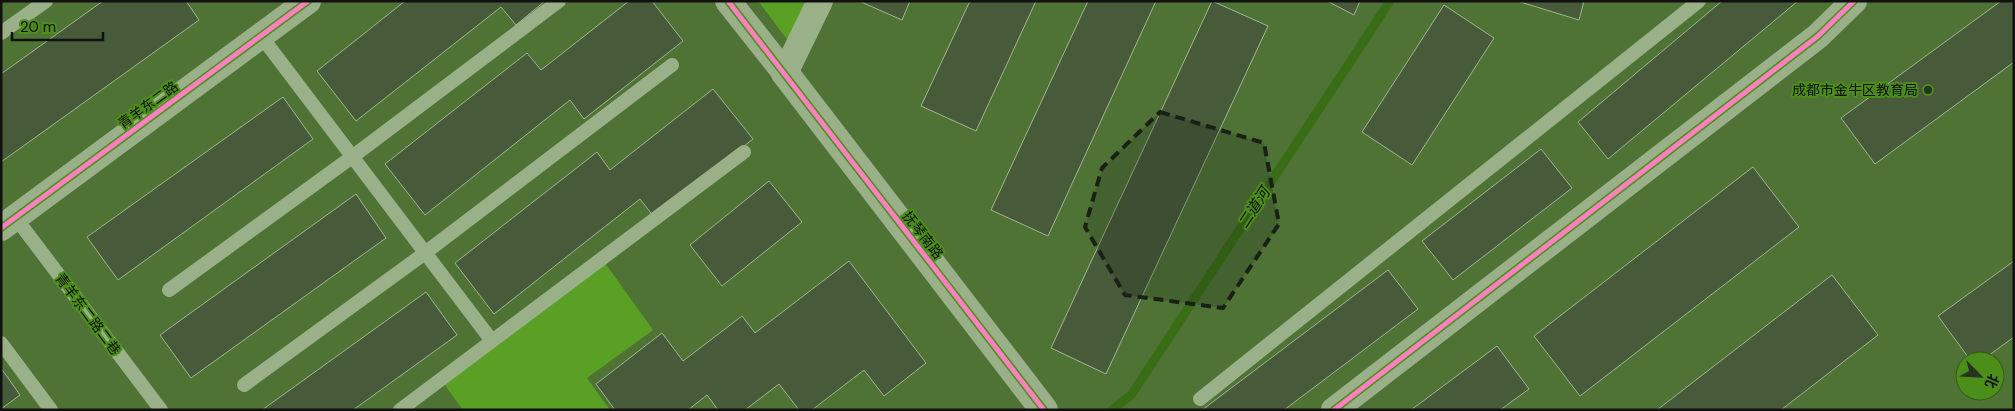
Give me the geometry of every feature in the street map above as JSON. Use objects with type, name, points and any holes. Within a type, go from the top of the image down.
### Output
[{"type":"street","name":"青羊东二路","points":[[8,222],[308,1]]},
{"type":"street","points":[[728,1],[785,73],[820,1]]},
{"type":"street","points":[[1334,410],[1818,36],[1854,1]]},
{"type":"street","name":"抚琴南路","points":[[785,73],[1044,410]]},
{"type":"lane","points":[[1,33],[46,1]]},
{"type":"lane","points":[[169,290],[352,157],[559,1]]},
{"type":"lane","points":[[1200,399],[1699,1]]},
{"type":"lane","points":[[261,36],[492,341]]},
{"type":"lane","points":[[244,385],[425,252],[672,66]]},
{"type":"lane","points":[[400,410],[744,152]]},
{"type":"lane","name":"青羊东二路二巷","points":[[8,222],[161,410]]},
{"type":"lane","points":[[1,343],[51,410]]},
{"type":"highlighted area","points":[[1160,112],[1264,143],[1279,224],[1223,308],[1125,295],[1085,227],[1102,168]]},
{"type":"green space","points":[[758,1],[813,1],[792,46]]},
{"type":"green space","points":[[605,263],[653,330],[587,378],[610,410],[463,410],[442,381]]},
{"type":"building","points":[[103,1],[186,1],[199,20],[1,162],[1,74]]},
{"type":"building","points":[[405,1],[545,1],[516,25],[501,7],[356,121],[317,71]]},
{"type":"building","points":[[629,1],[652,1],[683,41],[584,119],[570,100],[425,215],[385,164],[527,53],[541,70]]},
{"type":"building","points":[[859,1],[910,1],[902,20]]},
{"type":"building","points":[[970,1],[1036,1],[976,131],[921,106]]},
{"type":"building","points":[[1088,1],[1156,1],[1048,236],[991,210]]},
{"type":"building","points":[[1212,1],[1268,26],[1106,374],[1051,348]]},
{"type":"building","points":[[1327,1],[1360,1],[1354,15]]},
{"type":"building","points":[[1517,1],[1584,1],[1579,20]]},
{"type":"building","points":[[1722,1],[1798,1],[1608,159],[1578,122]]},
{"type":"building","name":"成都市金牛区教育局","points":[[2001,1],[2014,1],[2014,62],[1875,164],[1841,118]]},
{"type":"building","points":[[1444,5],[1494,38],[1412,165],[1362,132]]},
{"type":"building","points":[[713,89],[753,139],[654,217],[640,199],[494,314],[455,263],[597,152],[610,170]]},
{"type":"building","points":[[283,97],[313,139],[118,280],[87,237]]},
{"type":"building","points":[[1541,149],[1572,188],[1453,280],[1422,241]]},
{"type":"building","points":[[1753,167],[1799,227],[1580,396],[1534,336]]},
{"type":"building","points":[[769,181],[802,222],[722,286],[690,245]]},
{"type":"building","points":[[356,194],[386,238],[191,378],[160,335]]},
{"type":"building","points":[[849,261],[926,363],[884,396],[864,370],[812,410],[799,410],[779,384],[745,410],[718,410],[707,395],[688,410],[615,410],[596,384],[662,333],[683,361],[742,316],[755,333]]},
{"type":"building","points":[[2014,261],[2014,337],[1995,351],[1964,351],[1938,316]]},
{"type":"building","points":[[1388,270],[1418,309],[1284,410],[1202,410]]},
{"type":"building","points":[[1832,275],[1878,335],[1781,410],[1657,410]]},
{"type":"building","points":[[426,292],[457,335],[353,410],[262,410]]},
{"type":"building","points":[[1497,346],[1529,389],[1500,410],[1411,410]]},
{"type":"building","points":[[1,368],[20,395],[1,409]]},
{"type":"waterway","name":"二道河","points":[[1112,410],[1131,395],[1390,1]]},
{"type":"cycle path","points":[[1,228],[308,1]]},
{"type":"cycle path","points":[[728,1],[1044,410]]},
{"type":"cycle path","points":[[1334,410],[1818,36],[1854,1]]},
{"type":"place","name":"成都市金牛区教育局","points":[[1928,90]]}]
